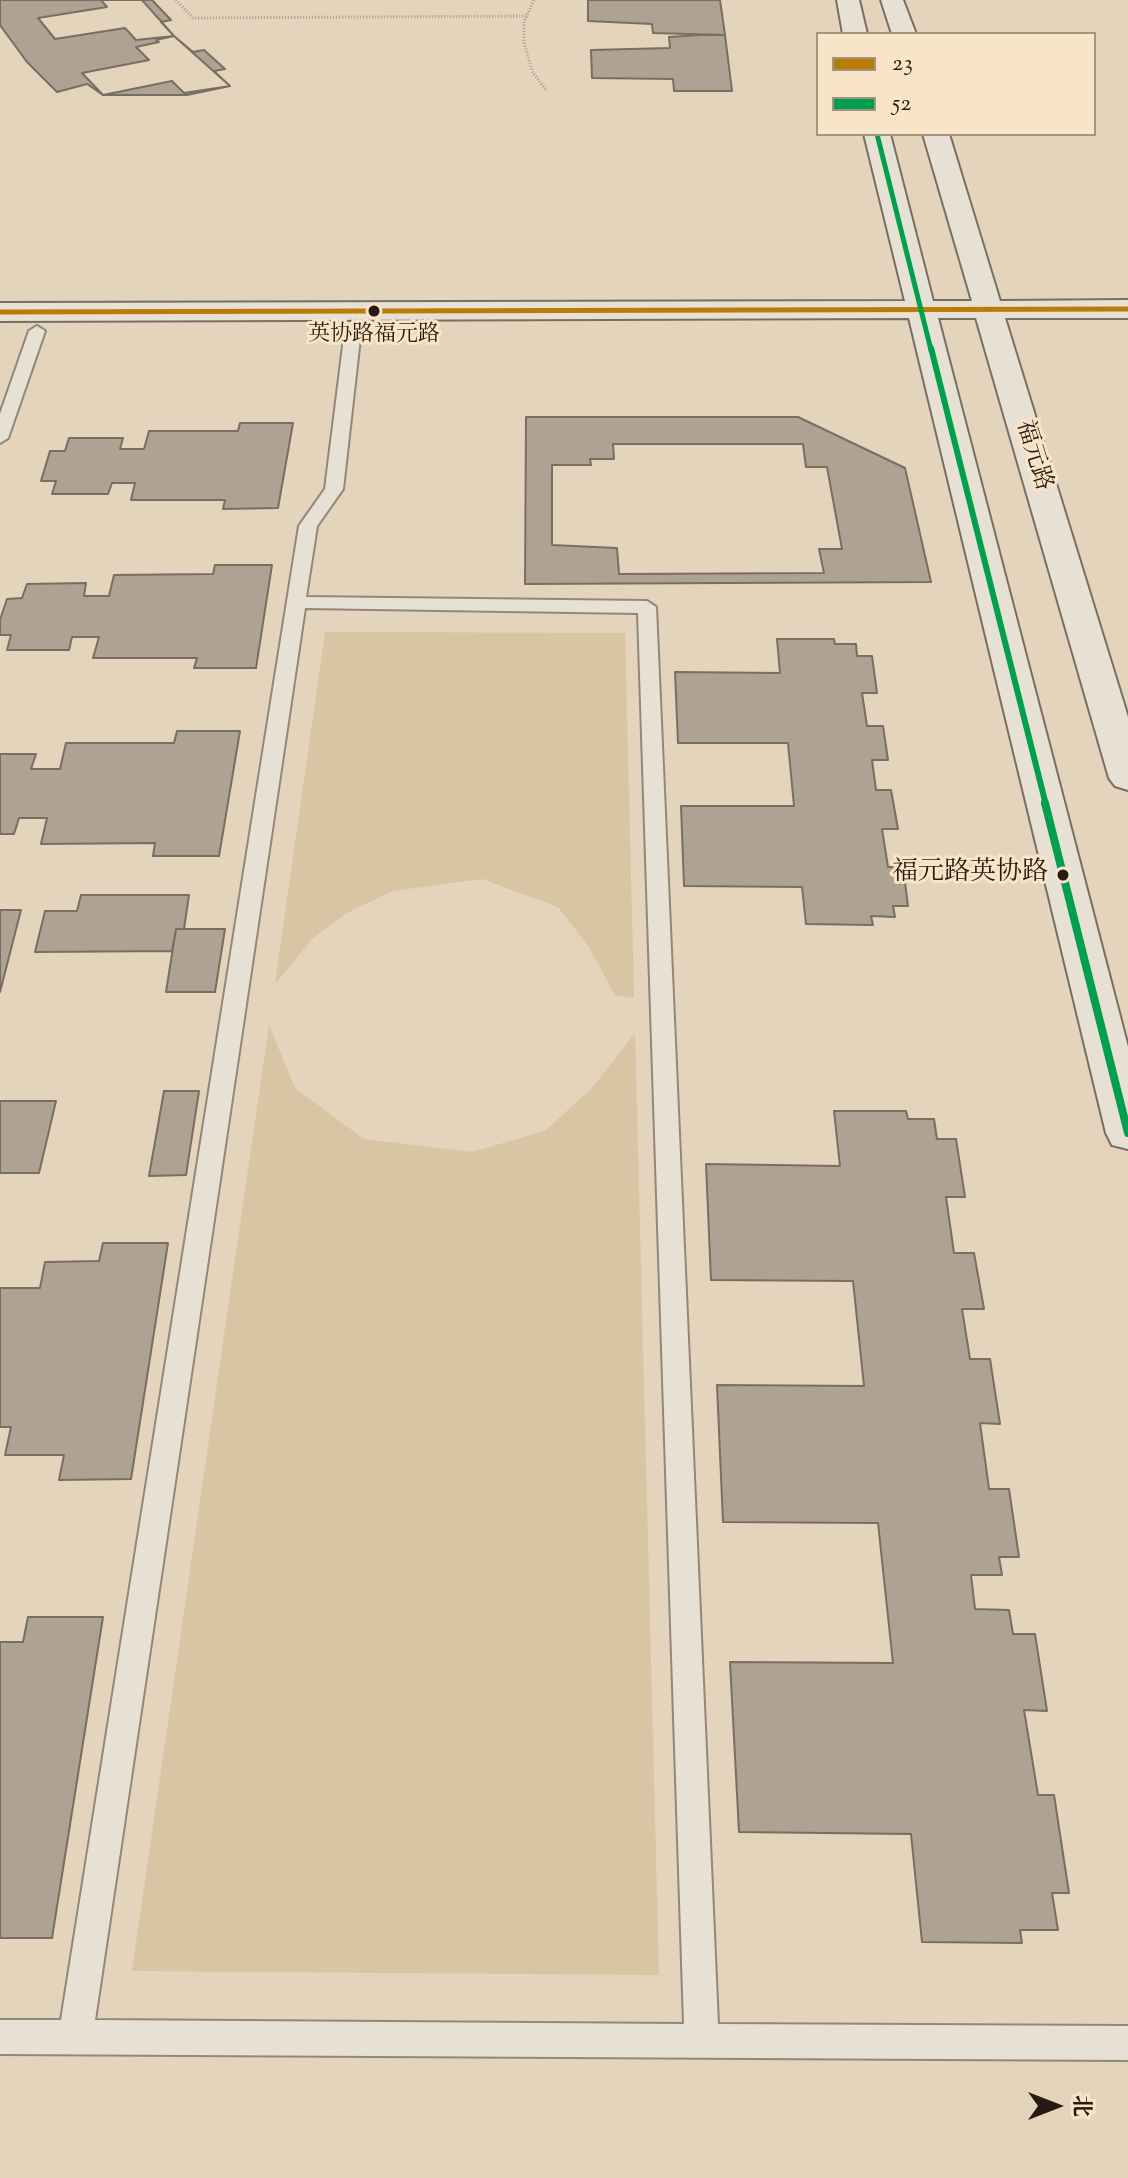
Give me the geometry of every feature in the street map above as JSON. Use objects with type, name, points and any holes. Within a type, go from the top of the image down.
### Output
[{"type":"main road","points":[[848,0],[855,32]]},
{"type":"main road","points":[[892,0],[903,32]]},
{"type":"main road","points":[[877,136],[1128,1133]]},
{"type":"main road","name":"福元路","points":[[937,136],[1128,778]]},
{"type":"main road","points":[[0,312],[992,319],[1128,309]]},
{"type":"main road","points":[[0,331],[353,330],[923,319]]},
{"type":"main road","points":[[992,319],[1128,329]]},
{"type":"lane","points":[[75,2037],[308,526],[334,489],[353,330]]},
{"type":"lane","points":[[0,438],[37,331]]},
{"type":"lane","points":[[297,602],[647,607],[702,2041]]},
{"type":"lane","points":[[0,2037],[1128,2043]]},
{"type":"path","points":[[176,0],[193,18],[527,16]]},
{"type":"path","points":[[534,0],[527,16],[524,43],[533,73],[547,91]]},
{"type":"shaded area","points":[[325,632],[625,633],[634,998],[615,995],[589,947],[558,907],[482,879],[392,891],[347,913],[313,938],[275,984]]},
{"type":"shaded area","points":[[269,1025],[295,1088],[364,1139],[472,1152],[545,1131],[592,1088],[635,1033],[659,1975],[132,1971]]},
{"type":"building","points":[[0,0],[142,0],[174,36],[230,86],[187,95],[103,95],[87,84],[57,92],[27,62],[0,25]]},
{"type":"building","points":[[101,0],[152,0],[171,20],[161,22],[174,36],[136,40],[125,28],[55,39],[38,18],[107,7]]},
{"type":"building","points":[[588,0],[720,0],[725,35],[653,33],[652,24],[588,21]]},
{"type":"building","points":[[725,35],[732,91],[674,91],[673,79],[592,78],[591,50],[670,48],[669,37]]},
{"type":"building","points":[[174,36],[193,52],[204,50],[225,69],[214,71],[230,86],[184,93],[172,81],[103,95],[82,73],[149,60],[136,47]]},
{"type":"building","points":[[526,417],[798,417],[905,468],[931,582],[525,584]]},
{"type":"building","points":[[240,423],[293,423],[278,508],[223,509],[225,500],[131,500],[135,483],[112,483],[108,494],[52,494],[56,481],[41,481],[50,451],[65,451],[69,438],[123,438],[120,449],[144,449],[149,431],[238,431]]},
{"type":"building","points":[[613,444],[803,444],[806,467],[827,467],[842,549],[819,549],[824,573],[619,574],[617,548],[552,545],[552,465],[591,465],[590,459],[614,459]]},
{"type":"building","points":[[215,565],[272,565],[256,668],[194,668],[197,658],[93,658],[99,637],[72,637],[69,650],[7,650],[11,635],[0,635],[0,620],[7,599],[22,598],[27,584],[86,583],[84,596],[109,596],[114,575],[213,574]]},
{"type":"building","points":[[777,639],[834,639],[835,644],[856,644],[857,656],[872,656],[877,693],[862,693],[867,726],[883,726],[888,760],[872,760],[876,790],[891,790],[898,829],[882,829],[888,867],[903,867],[908,906],[893,906],[895,917],[871,916],[873,925],[806,924],[802,887],[684,886],[681,806],[794,806],[788,743],[678,743],[675,672],[780,673]]},
{"type":"building","points":[[177,731],[240,731],[219,856],[153,856],[155,843],[41,844],[47,818],[19,818],[14,834],[0,834],[0,754],[36,754],[31,769],[60,769],[66,743],[174,743]]},
{"type":"building","points":[[81,895],[189,895],[184,929],[176,929],[172,951],[35,952],[45,911],[77,911]]},
{"type":"building","points":[[0,910],[21,910],[0,992]]},
{"type":"building","points":[[176,929],[225,929],[215,992],[166,992]]},
{"type":"building","points":[[164,1091],[199,1091],[186,1175],[149,1176]]},
{"type":"building","points":[[0,1101],[56,1101],[39,1173],[0,1173]]},
{"type":"building","points":[[834,1111],[906,1111],[908,1119],[934,1119],[937,1139],[956,1139],[965,1197],[946,1197],[954,1253],[974,1253],[984,1309],[962,1309],[970,1359],[990,1359],[1000,1424],[980,1423],[989,1489],[1009,1489],[1019,1557],[999,1557],[1002,1575],[971,1575],[975,1609],[1009,1610],[1013,1634],[1035,1634],[1047,1711],[1024,1710],[1038,1795],[1054,1795],[1069,1893],[1052,1893],[1058,1930],[1020,1930],[1022,1943],[922,1942],[911,1834],[739,1832],[730,1662],[893,1663],[878,1523],[723,1522],[717,1385],[864,1386],[853,1281],[711,1280],[706,1164],[840,1166]]},
{"type":"building","points":[[103,1243],[168,1243],[131,1479],[59,1480],[64,1455],[5,1455],[11,1427],[0,1427],[0,1288],[40,1288],[45,1262],[99,1261]]},
{"type":"building","points":[[28,1617],[103,1617],[52,1938],[0,1938],[0,1642],[23,1642]]},
{"type":"transit line","name":"52","points":[[878,136],[1128,1133]]},
{"type":"transit line","name":"23","points":[[0,312],[1128,309]]},
{"type":"place","name":"英协路福元路","points":[[374,311]]},
{"type":"place","name":"福元路英协路","points":[[1063,875]]}]
